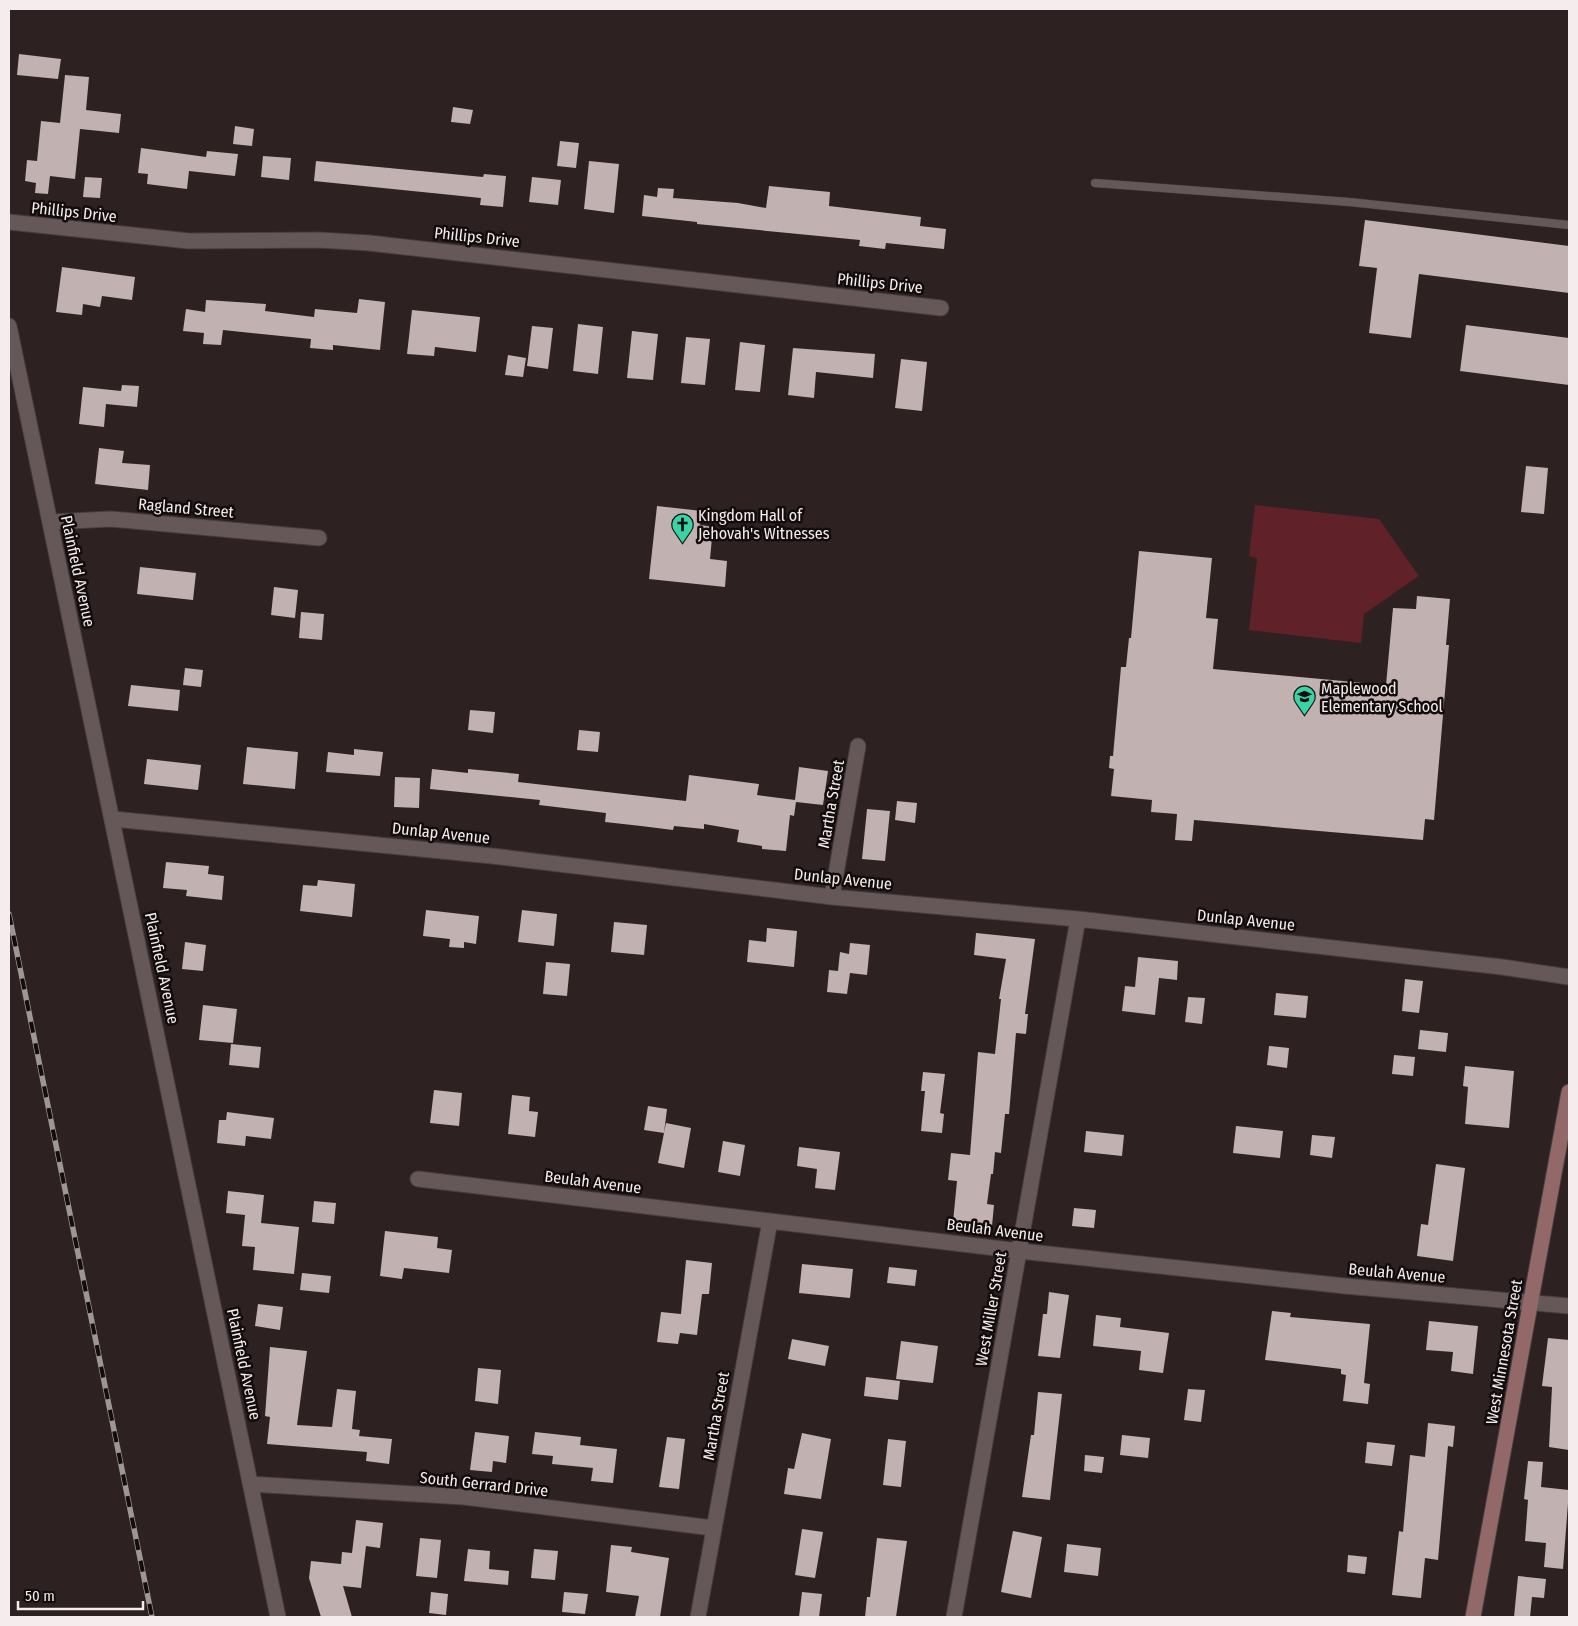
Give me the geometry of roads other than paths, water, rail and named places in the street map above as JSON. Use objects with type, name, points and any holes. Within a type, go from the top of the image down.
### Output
[{"type":"street","name":"Phillips Drive","points":[[9,222],[189,241],[320,240],[369,243],[941,308]]},
{"type":"street","name":"Plainfield Avenue","points":[[9,326],[278,1617]]},
{"type":"street","name":"Ragland Street","points":[[50,522],[111,519],[319,538]]},
{"type":"street","name":"Martha Street","points":[[832,897],[858,746]]},
{"type":"street","name":"Dunlap Avenue","points":[[113,819],[492,856],[832,897],[1078,919],[1502,967],[1569,977]]},
{"type":"street","name":"West Miller Street","points":[[954,1617],[1078,919]]},
{"type":"street","name":"West Minnesota Street","points":[[1473,1617],[1569,1092]]},
{"type":"street","name":"Beulah Avenue","points":[[418,1179],[1020,1251],[1345,1286],[1569,1306]]},
{"type":"street","name":"Martha Street","points":[[698,1617],[770,1221]]},
{"type":"street","name":"South Gerrard Drive","points":[[251,1484],[464,1497],[713,1528]]},
{"type":"lane","points":[[1095,183],[1349,202],[1569,225]]},
{"type":"railway","points":[[9,914],[152,1617]]},
{"type":"place","name":"Kingdom Hall of Jehovah's Witnesses","points":[[682,543]]},
{"type":"place","name":"Maplewood Elementary School","points":[[1305,716]]}]
